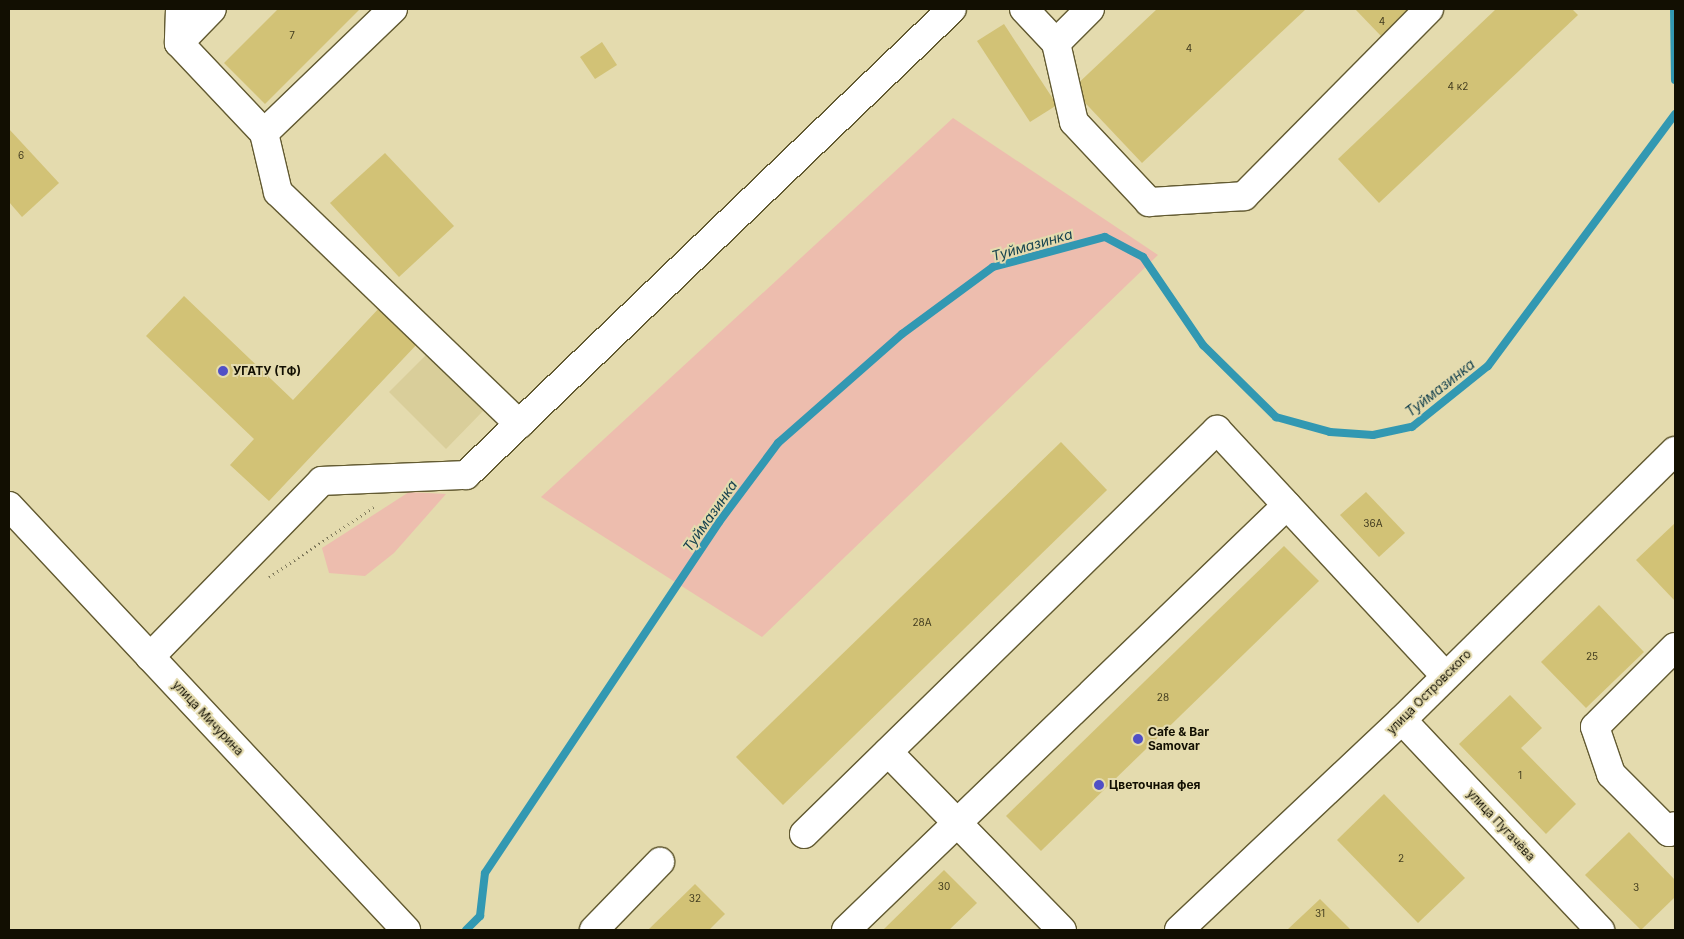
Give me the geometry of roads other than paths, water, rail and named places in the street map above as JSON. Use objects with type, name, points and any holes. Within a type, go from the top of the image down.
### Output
[{"type":"street","points":[[180,9],[179,43],[264,133],[278,192],[519,424]]},
{"type":"street","points":[[179,43],[212,9]]},
{"type":"street","points":[[264,133],[393,9]]},
{"type":"street","points":[[150,657],[322,481],[466,475],[952,9]]},
{"type":"street","points":[[1024,9],[1056,43],[1074,122],[1149,202],[1244,196],[1429,9]]},
{"type":"street","points":[[1056,43],[1090,9]]},
{"type":"street","points":[[804,834],[1217,430],[1445,675]]},
{"type":"street","name":"улица Островского","points":[[1179,930],[1402,720],[1445,675],[1675,451]]},
{"type":"street","points":[[846,930],[1286,504]]},
{"type":"street","name":"улица Мичурина","points":[[9,506],[406,930]]},
{"type":"street","points":[[1675,647],[1595,727],[1611,774],[1669,832],[1675,826]]},
{"type":"street","name":"улица Пугачёва","points":[[1402,720],[1600,930]]},
{"type":"street","points":[[888,752],[1062,930]]},
{"type":"street","points":[[594,930],[660,862]]},
{"type":"waterway","name":"Туймазинка","points":[[1674,9],[1675,80]]},
{"type":"waterway","name":"Туймазинка","points":[[466,930],[480,916],[485,873],[719,522],[778,443],[902,334],[993,267],[1105,237],[1143,257],[1203,345],[1276,417],[1330,432],[1373,435],[1412,427],[1488,366],[1675,114]]},
{"type":"place","name":"УГАТУ (ТФ)","points":[[223,371]]},
{"type":"place","name":"Cafe & Bar Samovar","points":[[1138,739]]},
{"type":"place","name":"Цветочная фея","points":[[1099,785]]}]
